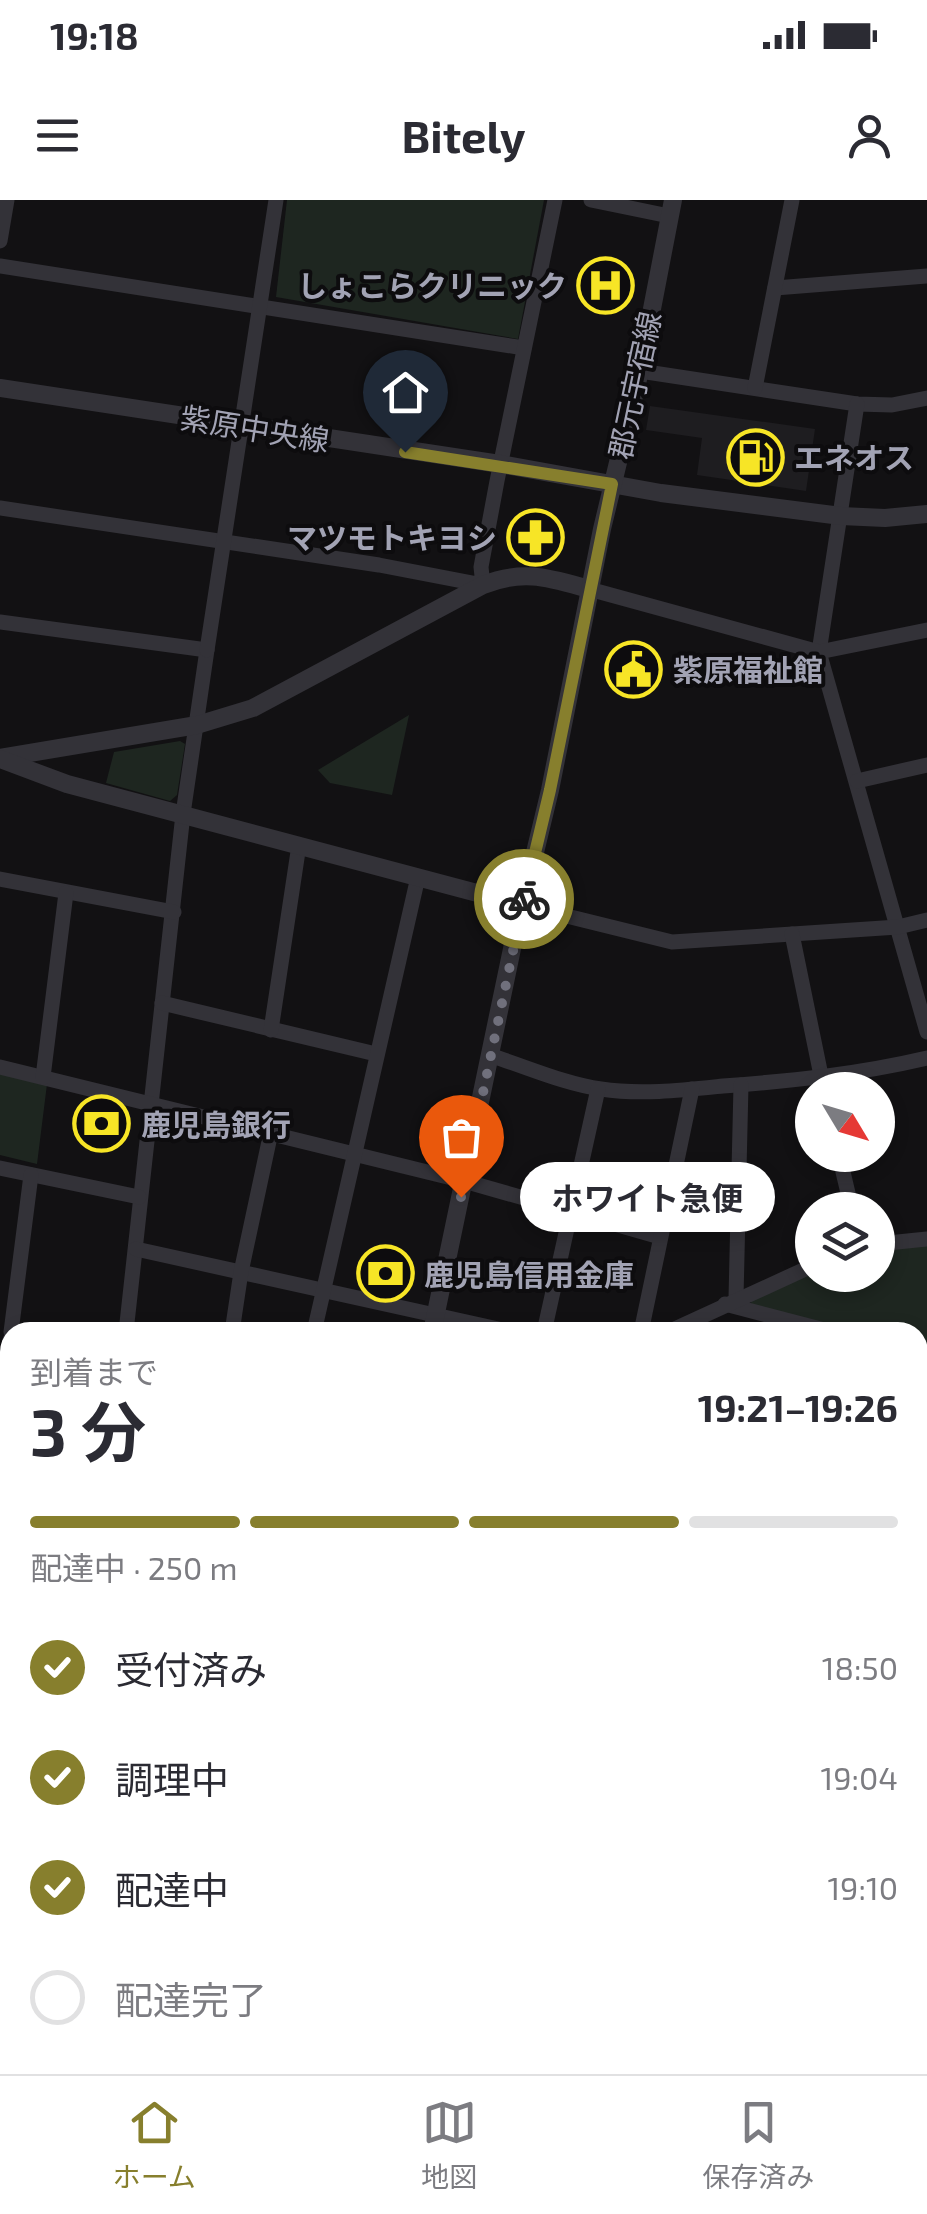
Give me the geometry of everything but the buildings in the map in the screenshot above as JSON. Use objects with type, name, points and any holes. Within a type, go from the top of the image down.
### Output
[{"type":"street","points":[[0,242],[6,200]]},
{"type":"street","points":[[127,1322],[183,814],[276,200]]},
{"type":"street","points":[[483,585],[481,566],[500,464],[555,200]]},
{"type":"street","points":[[591,200],[671,208]]},
{"type":"street","points":[[755,388],[792,200]]},
{"type":"street","name":"郡元宇宿線","points":[[434,1322],[550,790],[589,589],[640,371],[671,208]]},
{"type":"street","points":[[0,266],[524,348]]},
{"type":"street","points":[[775,288],[927,276]]},
{"type":"street","points":[[640,371],[857,404],[892,405],[927,398]]},
{"type":"street","name":"紫原中央線","points":[[0,388],[841,516],[885,518],[927,514]]},
{"type":"street","points":[[857,404],[820,652],[927,1032]]},
{"type":"street","points":[[0,508],[379,564],[483,585]]},
{"type":"street","points":[[0,758],[197,725],[254,708],[483,585],[508,576],[537,575],[820,652],[927,630]]},
{"type":"street","points":[[0,622],[208,650]]},
{"type":"street","points":[[0,758],[67,784],[672,942],[898,927],[927,920]]},
{"type":"street","points":[[857,780],[927,765]]},
{"type":"street","points":[[271,1030],[299,845]]},
{"type":"street","points":[[316,1322],[418,878]]},
{"type":"street","points":[[0,879],[174,912]]},
{"type":"street","points":[[43,1077],[66,892]]},
{"type":"street","points":[[792,934],[821,1072]]},
{"type":"street","points":[[162,1003],[376,1054]]},
{"type":"street","points":[[492,1056],[598,1089],[795,1084]]},
{"type":"street","points":[[867,1072],[927,1058]]},
{"type":"street","points":[[0,1067],[464,1180],[660,1237]]},
{"type":"street","points":[[731,1301],[742,1085]]},
{"type":"street","points":[[546,1322],[598,1089]]},
{"type":"street","points":[[643,1322],[692,1089]]},
{"type":"street","points":[[234,1322],[272,1132]]},
{"type":"street","points":[[0,1168],[139,1197]]},
{"type":"street","points":[[12,1322],[31,1175]]},
{"type":"street","points":[[895,1242],[927,1238]]},
{"type":"street","points":[[136,1249],[323,1290],[427,1322]]},
{"type":"street","points":[[688,1322],[795,1273]]},
{"type":"street","points":[[731,1301],[799,1322]]},
{"type":"shaded area","points":[[287,200],[544,200],[518,339],[276,297]]},
{"type":"shaded area","name":"エネオス","points":[[650,406],[815,429],[806,491],[697,475],[702,438],[646,430]]},
{"type":"shaded area","points":[[409,715],[392,795],[330,783],[318,770]]},
{"type":"shaded area","points":[[180,741],[185,744],[177,795],[170,801],[106,783],[114,752]]},
{"type":"shaded area","points":[[0,1074],[47,1084],[37,1164],[0,1155]]},
{"type":"shaded area","points":[[927,1243],[927,1322],[814,1322],[752,1306],[750,1299],[795,1279],[795,1292],[895,1292],[895,1247]]},
{"type":"way so far","points":[[461,1197],[524,899]]},
{"type":"place","name":"しょこらクリニック","points":[[606,285]]},
{"type":"place","name":"エネオス","points":[[755,457]]},
{"type":"place","name":"マツモトキヨシ","points":[[536,537]]},
{"type":"place","name":"紫原福祉館","points":[[634,669]]},
{"type":"place","name":"鹿児島銀行","points":[[102,1124]]},
{"type":"place","name":"ホワイト急便","points":[[461,1197]]},
{"type":"place","name":"鹿児島信用金庫","points":[[385,1274]]},
{"type":"route","points":[[405,452],[612,484],[524,899]]}]
